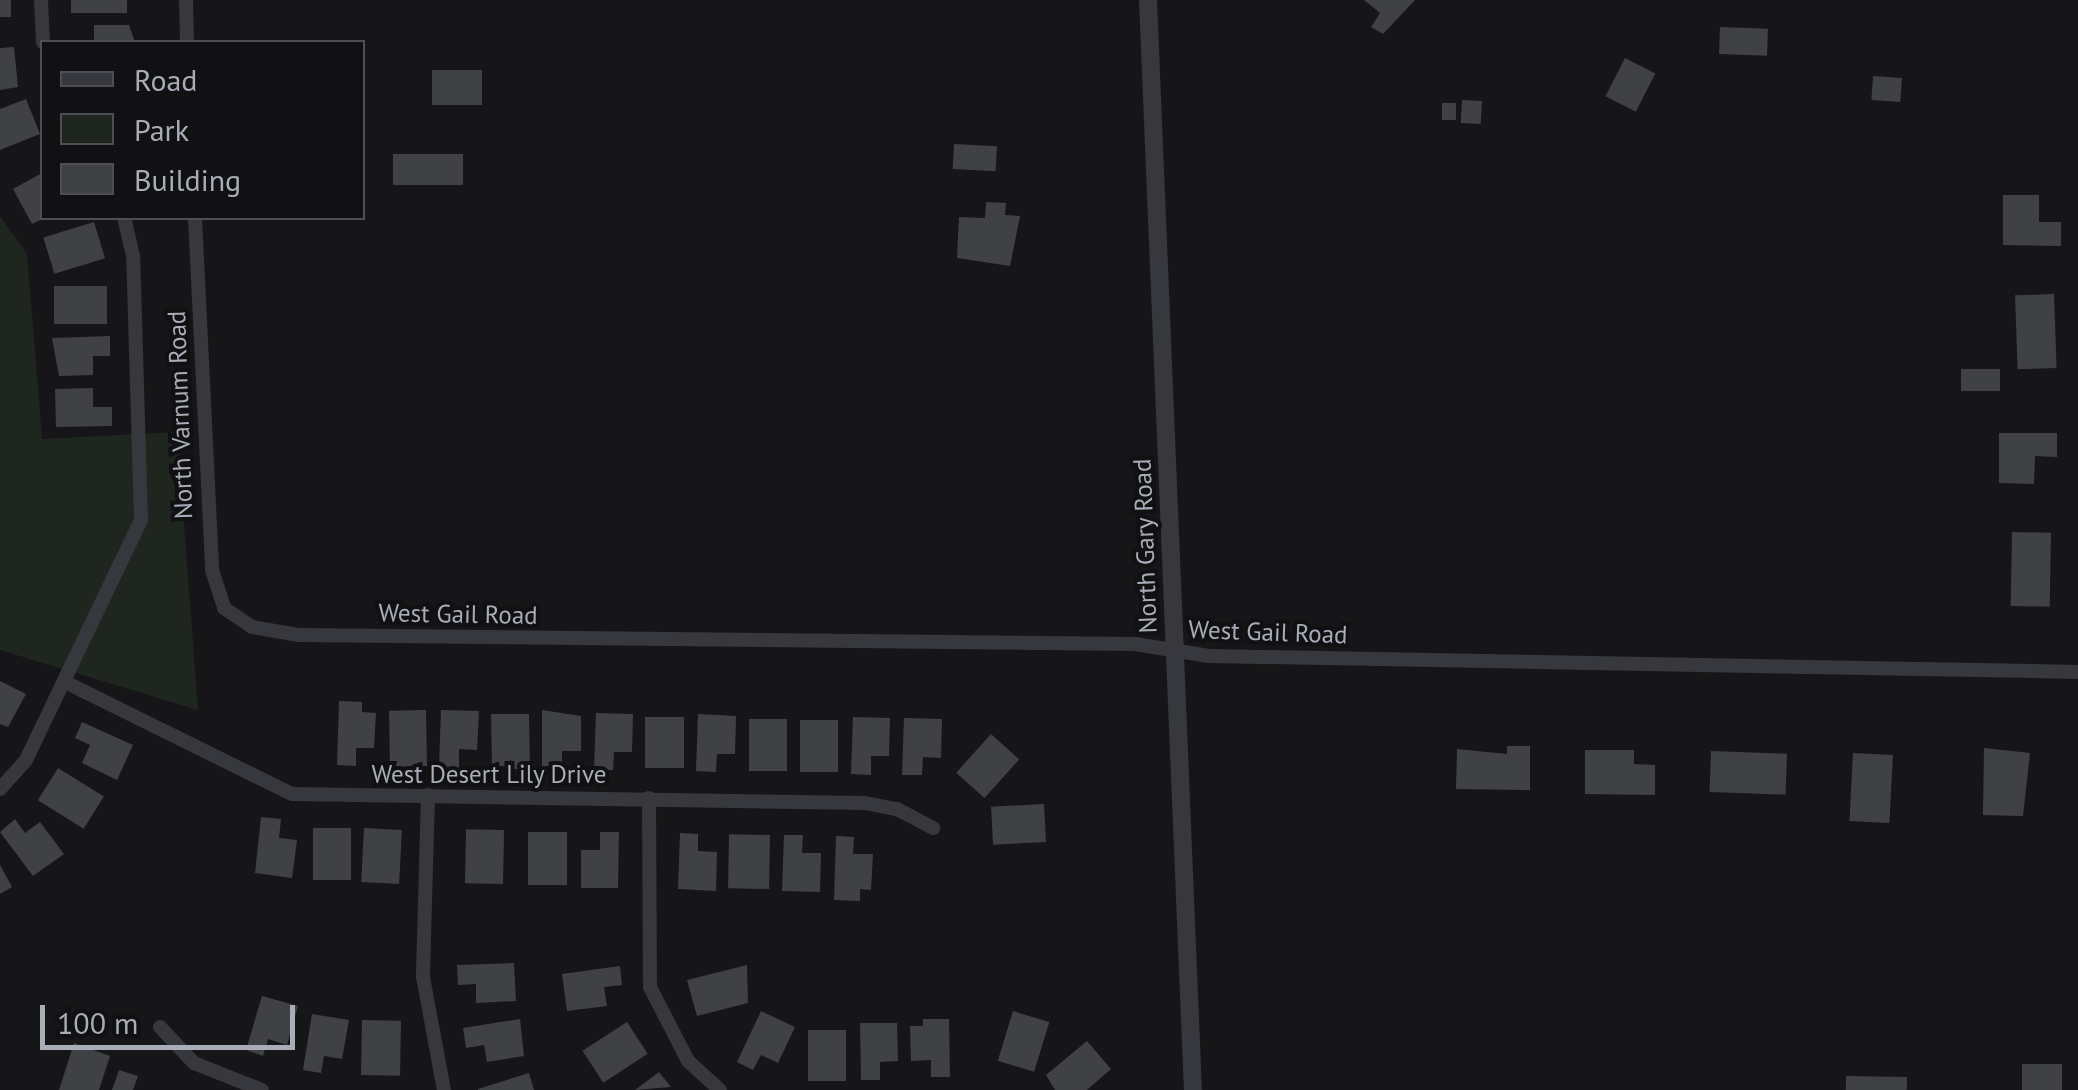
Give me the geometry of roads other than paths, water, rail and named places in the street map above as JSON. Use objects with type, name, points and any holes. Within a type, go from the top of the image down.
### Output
[{"type":"street","points":[[42,0],[43,40]]},
{"type":"street","points":[[186,0],[188,40]]},
{"type":"street","name":"North Gary Road","points":[[1148,0],[1193,1090]]},
{"type":"street","points":[[0,789],[26,760],[140,520],[134,256],[125,220]]},
{"type":"street","name":"North Varnum Road","points":[[195,220],[208,528],[224,608]]},
{"type":"street","name":"West Gail Road","points":[[224,608],[252,628],[299,635],[1135,644],[1174,651],[2078,672]]},
{"type":"street","name":"West Desert Lily Drive","points":[[66,682],[292,794],[865,803],[897,809],[933,828]]},
{"type":"street","points":[[428,795],[423,978],[440,1089]]},
{"type":"street","points":[[649,798],[650,986],[688,1061],[720,1090]]},
{"type":"street","points":[[160,1026],[194,1063],[262,1090]]}]
